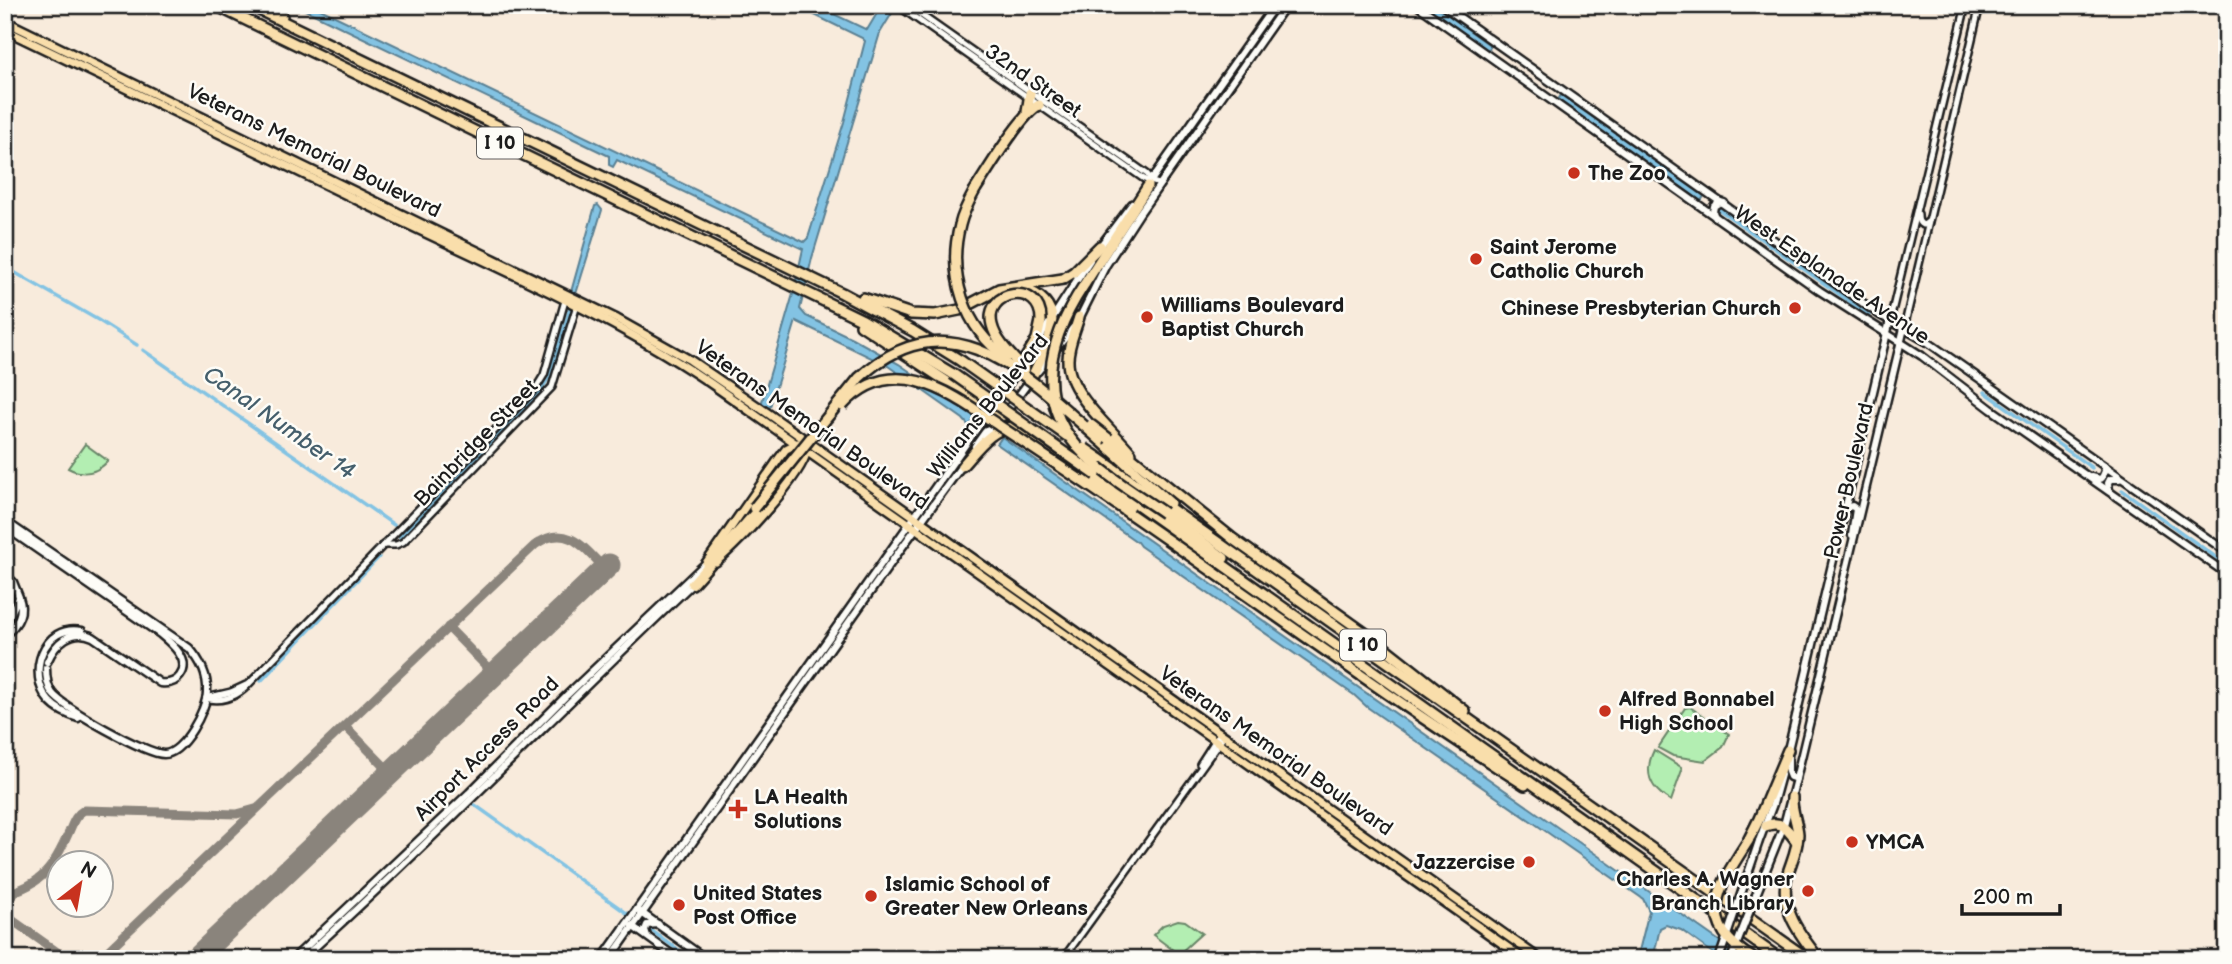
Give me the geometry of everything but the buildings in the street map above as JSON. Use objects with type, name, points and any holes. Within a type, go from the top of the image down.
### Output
[{"type":"highway","name":"I 10","points":[[215,5],[815,296],[897,339],[953,374],[1780,959]]},
{"type":"highway","points":[[228,5],[305,48]]},
{"type":"highway","name":"I 10","points":[[249,5],[819,282],[890,318],[961,361],[1808,959]]},
{"type":"highway","points":[[265,5],[319,39]]},
{"type":"highway","points":[[1033,99],[1032,109],[975,190],[963,212],[956,244],[956,268],[959,288],[971,318],[981,334],[999,352],[1024,369],[1104,439],[1139,477],[1217,542]]},
{"type":"highway","points":[[1150,183],[1071,305],[1054,345],[1050,376],[1055,407],[1068,435],[1086,456],[1373,670]]},
{"type":"highway","points":[[819,282],[911,314],[935,314],[959,310],[999,289],[1063,279],[1100,246]]},
{"type":"highway","points":[[1016,286],[1040,296],[1048,305],[1052,318],[1051,335],[1031,379]]},
{"type":"highway","points":[[1024,369],[994,332],[991,324],[992,312],[1004,296],[1023,295],[1031,298],[1039,307],[1041,321],[1037,339],[1026,359]]},
{"type":"highway","points":[[815,296],[990,410],[1004,415]]},
{"type":"highway","points":[[1079,317],[1069,353],[1071,377],[1080,394],[1140,466]]},
{"type":"highway","points":[[706,563],[756,509],[859,378],[873,365],[903,347],[956,344],[987,352],[1002,360],[1233,539],[1376,641],[1496,734],[1510,748]]},
{"type":"highway","points":[[692,584],[846,401],[863,389],[881,382],[899,379],[921,381],[944,390],[1082,481],[1432,724],[1605,835]]},
{"type":"highway","points":[[973,397],[983,409],[983,419]]},
{"type":"highway","points":[[962,466],[995,432],[1007,427],[1015,428],[1094,483],[1195,545]]},
{"type":"highway","points":[[1754,959],[1731,942],[1723,931],[1717,909],[1718,891],[1759,819],[1788,750]]},
{"type":"highway","points":[[1792,797],[1797,842],[1785,890],[1787,907],[1804,941],[1819,959]]},
{"type":"highway","points":[[1766,826],[1775,823],[1784,825],[1797,842]]},
{"type":"main road","name":"Williams Boulevard","points":[[640,912],[794,698],[1100,246],[1150,183],[1277,5]]},
{"type":"main road","points":[[1272,24],[1270,20],[1277,5]]},
{"type":"main road","name":"Williams Boulevard","points":[[602,959],[690,846],[704,816],[805,671],[914,524],[962,466],[985,432],[1004,415],[1069,334],[1106,265],[1159,184],[1286,5]]},
{"type":"main road","name":"West Esplanade Avenue","points":[[1417,5],[1695,203],[1870,325],[1965,387],[1991,409],[2226,573]]},
{"type":"main road","name":"West Esplanade Avenue","points":[[1442,5],[1880,314],[1979,378],[2227,552]]},
{"type":"main road","points":[[1255,50],[1266,19]]},
{"type":"main road","name":"Veterans Memorial Boulevard","points":[[5,21],[342,183],[565,298]]},
{"type":"main road","points":[[5,29],[11,26],[35,35]]},
{"type":"main road","name":"Veterans Memorial Boulevard","points":[[5,29],[386,215],[662,343],[807,441],[881,495],[963,562],[1160,701],[1302,791],[1540,959]]},
{"type":"main road","points":[[1502,65],[1496,55],[1501,51],[1528,69],[1531,68]]},
{"type":"main road","points":[[85,69],[91,65],[117,75]]},
{"type":"main road","points":[[1534,88],[1552,96],[1555,92],[1553,84]]},
{"type":"main road","points":[[156,103],[173,108],[178,105]]},
{"type":"main road","points":[[181,115],[186,111],[209,120]]},
{"type":"main road","points":[[244,146],[249,143],[276,152]]},
{"type":"main road","points":[[308,177],[314,173],[342,183]]},
{"type":"main road","points":[[1695,203],[1702,204],[1708,199],[1704,190]]},
{"type":"main road","points":[[1716,217],[1714,206],[1720,202],[1724,203]]},
{"type":"main road","points":[[374,208],[382,203]]},
{"type":"main road","points":[[386,215],[388,210],[394,209]]},
{"type":"main road","name":"Veterans Memorial Boulevard","points":[[578,304],[714,386],[852,484],[974,560],[1107,653],[1150,691],[1157,689],[1197,717],[1205,728]]},
{"type":"main road","points":[[1870,325],[1882,326],[1885,321],[1880,314]]},
{"type":"main road","name":"Power Boulevard","points":[[1719,959],[1766,826],[1788,750],[1891,320]]},
{"type":"main road","points":[[1887,335],[1891,331],[1904,328]]},
{"type":"main road","name":"Power Boulevard","points":[[1731,959],[1784,825],[1792,797],[1904,328]]},
{"type":"main road","points":[[1965,387],[1963,381],[1966,375],[1979,378]]},
{"type":"main road","points":[[714,386],[737,398],[742,396]]},
{"type":"main road","points":[[1875,388],[1879,398],[1885,398],[1888,393]]},
{"type":"main road","points":[[1869,411],[1874,408],[1878,410],[1879,431]]},
{"type":"main road","points":[[757,416],[758,410],[765,412]]},
{"type":"main road","points":[[775,429],[783,444],[780,457]]},
{"type":"main road","points":[[692,584],[749,529],[802,465],[807,452],[807,441],[786,449],[706,563]]},
{"type":"main road","points":[[802,465],[814,460],[823,463]]},
{"type":"main road","points":[[2086,475],[2102,478],[2104,466]]},
{"type":"main road","points":[[2109,491],[2110,479],[2124,480]]},
{"type":"main road","points":[[852,484],[877,496],[881,495]]},
{"type":"main road","points":[[1846,508],[1852,506],[1856,509],[1851,531],[1854,540]]},
{"type":"main road","points":[[5,521],[195,654],[203,669],[206,698],[199,717],[184,742],[172,752],[161,754],[56,708],[44,695],[38,679],[38,665],[48,643],[61,632],[72,629],[83,631],[102,643]]},
{"type":"main road","points":[[5,527],[162,636],[183,659],[183,670],[178,679],[160,683],[88,634],[74,634],[57,645],[46,665],[49,686],[59,701],[127,739]]},
{"type":"main road","points":[[963,562],[974,560]]},
{"type":"main road","name":"Airport Access Road","points":[[293,959],[706,563]]},
{"type":"main road","points":[[5,575],[13,582],[22,607],[12,629],[5,635]]},
{"type":"main road","points":[[992,582],[1041,614],[1046,611]]},
{"type":"main road","name":"Airport Access Road","points":[[302,959],[474,797],[692,584]]},
{"type":"main road","points":[[5,625],[19,597]]},
{"type":"main road","points":[[1819,622],[1821,638],[1828,637],[1833,630]]},
{"type":"main road","points":[[1081,645],[1086,642],[1103,654],[1107,653]]},
{"type":"main road","points":[[1812,651],[1821,653],[1825,664]]},
{"type":"main road","points":[[1096,656],[1133,676]]},
{"type":"main road","points":[[794,698],[794,693],[805,678],[805,671]]},
{"type":"main road","points":[[1804,685],[1806,690],[1817,697]]},
{"type":"main road","points":[[1160,701],[1166,698],[1197,717]]},
{"type":"main road","points":[[1798,711],[1802,708],[1807,710],[1811,721]]},
{"type":"main road","points":[[754,754],[762,733]]},
{"type":"main road","name":"Veterans Memorial Boulevard","points":[[1219,738],[1266,776],[1524,959]]},
{"type":"main road","points":[[1788,750],[1788,772],[1790,777],[1796,779]]},
{"type":"main road","points":[[1789,764],[1793,770],[1799,768]]},
{"type":"main road","points":[[1266,776],[1271,773],[1296,791],[1302,791]]},
{"type":"main road","points":[[1347,834],[1353,835],[1378,852],[1386,851]]},
{"type":"main road","points":[[1405,874],[1411,872],[1440,889]]},
{"type":"main road","points":[[1419,884],[1445,899],[1455,899]]},
{"type":"main road","points":[[640,912],[706,959]]},
{"type":"main road","name":"Williams Boulevard","points":[[610,959],[630,925]]},
{"type":"main road","points":[[630,925],[678,959]]},
{"type":"main road","points":[[648,938],[646,925],[660,925]]},
{"type":"main road","points":[[1489,934],[1500,932]]},
{"type":"street","name":"Power Boulevard","points":[[1891,320],[1966,5]]},
{"type":"street","name":"Power Boulevard","points":[[1904,328],[1980,5]]},
{"type":"street","name":"32nd Street","points":[[901,6],[1106,149],[1150,183],[1159,184]]},
{"type":"street","name":"32nd Street","points":[[1033,99],[1106,149]]},
{"type":"street","points":[[1918,207],[1919,223],[1924,225],[1930,220]]},
{"type":"street","points":[[1903,266],[1909,262],[1915,263],[1918,273]]},
{"type":"street","name":"Bainbridge Street","points":[[206,698],[212,701],[234,696],[250,684],[536,388],[544,375],[565,298]]},
{"type":"street","name":"Bainbridge Street","points":[[383,545],[403,542],[552,387],[578,304]]},
{"type":"street","points":[[1063,959],[1219,738]]},
{"type":"green space","points":[[85,444],[108,461],[90,472],[68,468]]},
{"type":"green space","points":[[1690,707],[1729,734],[1723,747],[1705,761],[1673,756],[1658,748],[1685,708]]},
{"type":"green space","points":[[1654,750],[1682,770],[1671,801],[1653,786],[1650,780],[1649,766]]},
{"type":"green space","points":[[1178,920],[1185,921],[1202,933],[1180,953],[1153,935],[1163,925]]},
{"type":"water","points":[[295,5],[312,5],[804,242],[808,238],[844,122],[865,41],[794,5],[815,5],[867,30],[882,5],[897,5],[880,33],[812,258],[800,309],[806,316],[899,364],[976,417],[969,426],[888,366],[796,321],[769,410],[761,405],[803,249],[617,160],[613,167],[609,165],[609,156]]},
{"type":"water","points":[[1422,5],[1434,5],[1491,46],[1488,50],[1485,49]]},
{"type":"water","points":[[1561,95],[1704,196],[1701,201],[1558,100]]},
{"type":"water","points":[[598,205],[602,210],[576,294],[571,292],[595,206]]},
{"type":"water","points":[[1002,437],[1745,959],[1721,959],[1681,930],[1666,925],[1660,928],[1653,959],[1637,959],[1649,911],[1643,899],[997,444]]},
{"type":"waterway","points":[[1717,208],[1869,315]]},
{"type":"waterway","name":"Canal Number 14","points":[[5,267],[137,345]]},
{"type":"waterway","points":[[400,537],[542,389],[550,375],[570,308]]},
{"type":"waterway","name":"Canal Number 14","points":[[143,350],[394,525]]},
{"type":"waterway","points":[[1985,392],[2092,468]]},
{"type":"waterway","points":[[2122,490],[2224,563]]},
{"type":"waterway","points":[[261,681],[379,557]]},
{"type":"waterway","points":[[475,805],[628,914]]},
{"type":"waterway","points":[[652,931],[691,959]]},
{"type":"taxiway","points":[[99,959],[535,545],[556,536],[574,540],[605,569]]},
{"type":"taxiway","points":[[448,627],[494,674]]},
{"type":"taxiway","points":[[345,726],[391,773]]},
{"type":"taxiway","points":[[5,894],[29,885],[46,872],[58,855],[78,814],[84,810],[237,814],[255,809]]},
{"type":"taxiway","points":[[11,919],[8,904],[16,892]]},
{"type":"taxiway","points":[[5,915],[67,959]]},
{"type":"runway","points":[[195,959],[609,565]]},
{"type":"place","name":"The Zoo","points":[[1574,173]]},
{"type":"place","name":"Saint Jerome Catholic Church","points":[[1476,259]]},
{"type":"place","name":"Chinese Presbyterian Church","points":[[1795,308]]},
{"type":"place","name":"Williams Boulevard Baptist Church","points":[[1147,317]]},
{"type":"place","name":"Alfred Bonnabel High School","points":[[1605,711]]},
{"type":"place","name":"LA Health Solutions","points":[[738,809]]},
{"type":"place","name":"YMCA","points":[[1852,842]]},
{"type":"place","name":"Jazzercise","points":[[1529,862]]},
{"type":"place","name":"Charles A. Wagner Branch Library","points":[[1808,891]]},
{"type":"place","name":"Islamic School of Greater New Orleans","points":[[871,896]]},
{"type":"place","name":"United States Post Office","points":[[679,905]]}]
